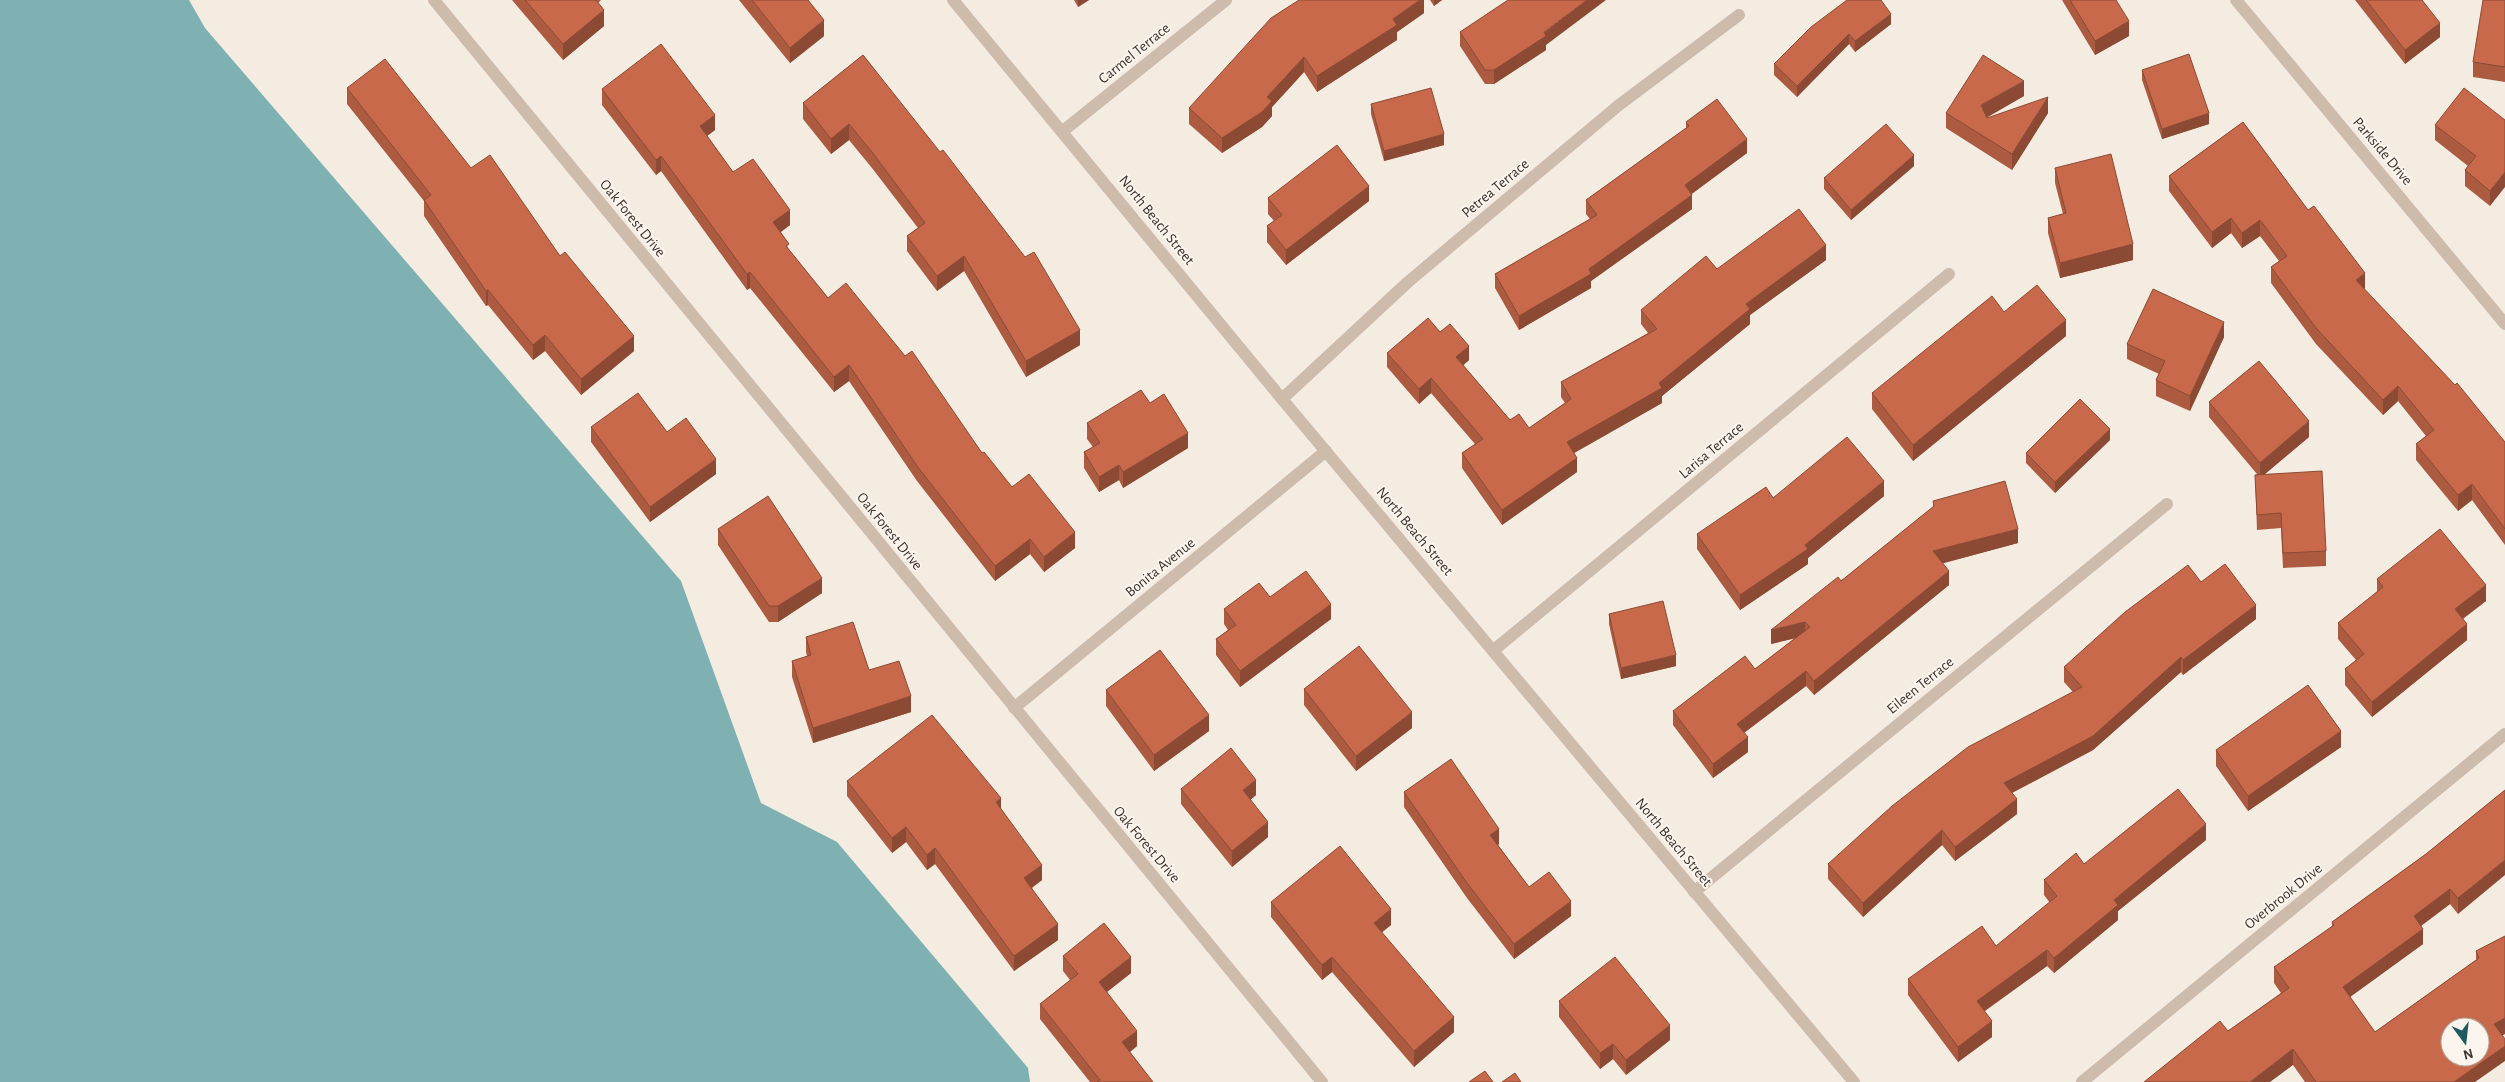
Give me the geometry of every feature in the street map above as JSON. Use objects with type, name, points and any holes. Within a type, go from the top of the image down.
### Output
[{"type":"street","name":"Oak Forest Drive","points":[[434,0],[1322,1082]]},
{"type":"street","name":"North Beach Street","points":[[953,0],[1326,451],[1854,1082]]},
{"type":"street","name":"Carmel Terrace","points":[[1063,131],[1226,0]]},
{"type":"street","name":"Parkside Drive","points":[[2236,0],[2503,316]]},
{"type":"street","name":"Petrea Terrace","points":[[1282,398],[1416,275],[1619,105],[1738,15]]},
{"type":"street","name":"Larisa Terrace","points":[[1494,650],[1949,274]]},
{"type":"street","name":"Bonita Avenue","points":[[1014,708],[1326,451]]},
{"type":"street","name":"Eileen Terrace","points":[[1694,892],[2166,504]]},
{"type":"street","name":"Overbrook Drive","points":[[2082,1082],[2505,734]]},
{"type":"water","points":[[0,0],[189,0],[205,28],[681,581],[761,803],[837,842],[1028,1068],[1030,1082],[0,1082]]},
{"type":"building","points":[[525,0],[596,0],[604,10],[563,44]]},
{"type":"building","points":[[752,0],[808,0],[824,20],[790,48]]},
{"type":"building","points":[[1299,0],[1420,0],[1393,19],[1397,25],[1317,76],[1304,57],[1267,97],[1272,101],[1262,112],[1222,138],[1189,108],[1271,18]]},
{"type":"building","points":[[1508,0],[1587,0],[1544,32],[1546,36],[1494,70],[1485,70],[1460,32]]},
{"type":"building","points":[[1847,0],[1881,0],[1891,14],[1855,41],[1849,34],[1797,86],[1774,64],[1811,27]]},
{"type":"building","points":[[2070,0],[2116,0],[2129,21],[2095,41]]},
{"type":"building","points":[[2366,0],[2422,0],[2440,23],[2405,50]]},
{"type":"building","points":[[2483,0],[2505,0],[2505,67],[2473,62]]},
{"type":"building","points":[[661,44],[715,115],[700,126],[733,172],[753,159],[790,210],[773,222],[789,244],[786,246],[828,298],[846,283],[905,356],[912,351],[982,453],[984,452],[1012,487],[1029,474],[1075,532],[1044,557],[1030,539],[995,566],[917,466],[849,365],[834,377],[750,272],[747,274],[661,156],[656,160],[602,89]]},
{"type":"building","points":[[2189,54],[2209,113],[2162,129],[2142,70]]},
{"type":"building","points":[[863,55],[940,152],[943,150],[1025,257],[1034,252],[1080,330],[1026,361],[964,256],[937,276],[907,236],[925,223],[872,152],[849,124],[831,139],[803,103]]},
{"type":"building","points":[[1983,55],[2024,81],[1981,105],[1987,118],[2048,97],[2012,154],[1946,113]]},
{"type":"building","points":[[385,59],[471,168],[490,155],[560,256],[565,252],[634,336],[581,379],[545,335],[533,345],[488,290],[486,291],[424,200],[431,195],[347,88]]},
{"type":"building","points":[[1431,88],[1444,134],[1384,151],[1371,104]]},
{"type":"building","points":[[2464,88],[2505,120],[2505,172],[2490,191],[2465,170],[2476,156],[2435,125]]},
{"type":"building","points":[[1717,99],[1747,139],[1685,185],[1692,195],[1589,269],[1591,274],[1519,316],[1495,274],[1597,215],[1586,200],[1689,126],[1686,122]]},
{"type":"building","points":[[2243,122],[2308,210],[2314,206],[2365,273],[2356,280],[2455,385],[2457,383],[2505,442],[2505,529],[2472,484],[2458,495],[2416,444],[2434,430],[2398,386],[2383,400],[2316,328],[2271,267],[2287,256],[2260,220],[2242,233],[2231,218],[2212,232],[2169,176]]},
{"type":"building","points":[[1886,124],[1914,155],[1851,210],[1824,178]]},
{"type":"building","points":[[1337,145],[1369,186],[1286,250],[1267,226],[1282,215],[1268,198]]},
{"type":"building","points":[[2111,154],[2133,244],[2060,263],[2048,218],[2066,213],[2055,168]]},
{"type":"building","points":[[1799,209],[1826,245],[1746,304],[1750,309],[1659,383],[1662,388],[1567,442],[1577,458],[1502,510],[1462,453],[1483,439],[1431,378],[1419,389],[1387,353],[1428,318],[1440,332],[1450,324],[1469,346],[1456,357],[1510,420],[1519,414],[1529,428],[1571,399],[1561,382],[1657,329],[1641,310],[1706,256],[1717,269]]},
{"type":"building","points":[[2037,285],[2066,320],[1913,445],[1872,393],[1992,296],[2004,312]]},
{"type":"building","points":[[2153,289],[2224,322],[2190,396],[2156,380],[2165,361],[2127,344]]},
{"type":"building","points":[[2259,361],[2309,421],[2260,463],[2209,402]]},
{"type":"building","points":[[1141,390],[1150,403],[1164,394],[1188,433],[1123,472],[1119,465],[1099,477],[1084,452],[1100,443],[1087,423]]},
{"type":"building","points":[[638,393],[667,432],[686,418],[716,459],[650,507],[591,427]]},
{"type":"building","points":[[2080,399],[2110,429],[2055,482],[2026,453]]},
{"type":"building","points":[[1847,437],[1884,481],[1805,545],[1808,549],[1740,595],[1697,534],[1766,487],[1773,498]]},
{"type":"building","points":[[2322,471],[2326,551],[2283,553],[2281,513],[2257,515],[2255,475]]},
{"type":"building","points":[[2005,481],[2018,529],[1933,551],[1949,571],[1814,681],[1806,671],[1737,724],[1748,737],[1713,764],[1673,711],[1745,656],[1755,669],[1810,627],[1805,622],[1771,630],[1838,577],[1841,581],[1934,506],[1933,501]]},
{"type":"building","points":[[768,496],[822,578],[778,606],[769,606],[718,529]]},
{"type":"building","points":[[2440,529],[2486,585],[2455,609],[2467,624],[2372,702],[2345,669],[2364,654],[2338,623],[2383,587],[2377,579]]},
{"type":"building","points":[[2225,564],[2256,605],[2183,660],[2181,657],[2093,736],[2004,783],[2017,799],[1955,847],[1942,830],[1863,903],[1828,864],[1892,806],[1968,747],[2082,687],[2064,667],[2125,612],[2188,565],[2201,582]]},
{"type":"building","points":[[1306,571],[1331,604],[1240,671],[1216,639],[1236,625],[1224,609],[1259,583],[1270,597]]},
{"type":"building","points":[[1663,601],[1676,655],[1621,668],[1609,614]]},
{"type":"building","points":[[853,622],[869,670],[899,661],[911,696],[813,728],[792,661],[811,655],[806,637]]},
{"type":"building","points":[[1359,646],[1412,712],[1356,756],[1304,689]]},
{"type":"building","points":[[1160,650],[1209,715],[1154,755],[1106,690]]},
{"type":"building","points":[[2308,685],[2341,731],[2248,796],[2216,750]]},
{"type":"building","points":[[932,715],[1001,798],[996,802],[1042,865],[1024,878],[1058,924],[1014,956],[935,848],[927,855],[906,827],[892,838],[847,781]]},
{"type":"building","points":[[1231,748],[1256,780],[1243,790],[1268,822],[1232,851],[1181,789]]},
{"type":"building","points":[[1451,759],[1499,829],[1490,835],[1529,887],[1549,872],[1571,901],[1514,944],[1467,883],[1404,792]]},
{"type":"building","points":[[2178,789],[2206,824],[2114,900],[2118,905],[2054,958],[2047,950],[1977,1001],[1992,1021],[1958,1047],[1908,979],[1982,926],[1996,946],[2057,896],[2044,880],[2076,853],[2084,864]]},
{"type":"building","points":[[2505,790],[2505,860],[2458,898],[2450,889],[2414,916],[2423,929],[2343,987],[2375,1032],[2479,958],[2476,951],[2505,936],[2505,1018],[2494,1024],[2505,1039],[2505,1046],[2490,1057],[2490,1017],[2440,1017],[2440,1067],[2475,1067],[2454,1082],[2316,1082],[2293,1049],[2250,1082],[2144,1082],[2220,1021],[2228,1031],[2289,988],[2274,967],[2334,925],[2332,922],[2426,854]]},
{"type":"building","points":[[1340,846],[1391,909],[1374,923],[1454,1017],[1414,1051],[1332,957],[1322,965],[1271,902]]},
{"type":"building","points":[[1104,923],[1131,957],[1099,982],[1137,1031],[1122,1042],[1153,1082],[1097,1082],[1100,1080],[1040,1004],[1078,974],[1063,956]]},
{"type":"building","points":[[1615,957],[1670,1025],[1626,1060],[1613,1044],[1600,1053],[1559,1001]]},
{"type":"building","points":[[1485,1071],[1493,1082],[1469,1082]]},
{"type":"building","points":[[1515,1073],[1521,1082],[1502,1082]]}]
